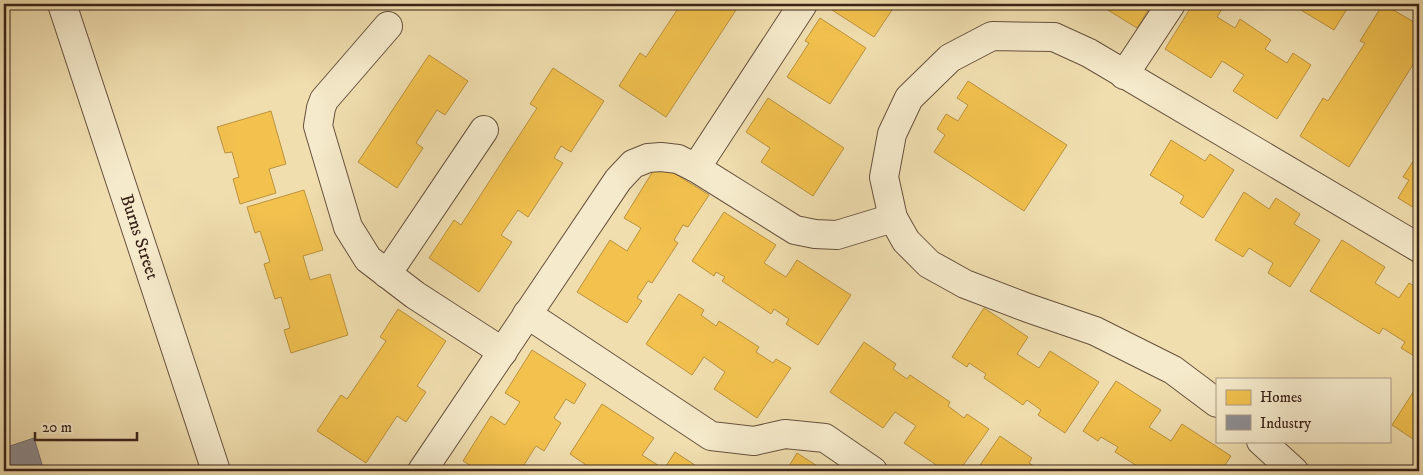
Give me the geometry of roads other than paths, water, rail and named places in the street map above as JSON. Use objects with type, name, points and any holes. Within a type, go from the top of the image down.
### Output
[{"type":"street","name":"Burns Street","points":[[62,4],[216,471]]},
{"type":"street","points":[[696,168],[803,4]]},
{"type":"street","points":[[1124,75],[1171,4]]},
{"type":"street","points":[[388,26],[324,100],[321,108],[318,126],[348,227],[368,259],[415,295],[503,352]]},
{"type":"street","points":[[1216,402],[1174,370],[1095,331],[965,284],[928,264],[906,241],[893,218],[884,177],[892,134],[909,98],[950,58],[992,36],[1054,37],[1089,53],[1419,248]]},
{"type":"street","points":[[387,274],[484,130]]},
{"type":"street","points":[[422,471],[618,180],[633,164],[648,158],[678,159],[696,168],[795,230],[837,235],[893,218]]},
{"type":"street","points":[[527,314],[711,436],[754,441],[785,434],[825,438],[872,471]]},
{"type":"street","points":[[1262,442],[1294,471]]}]
